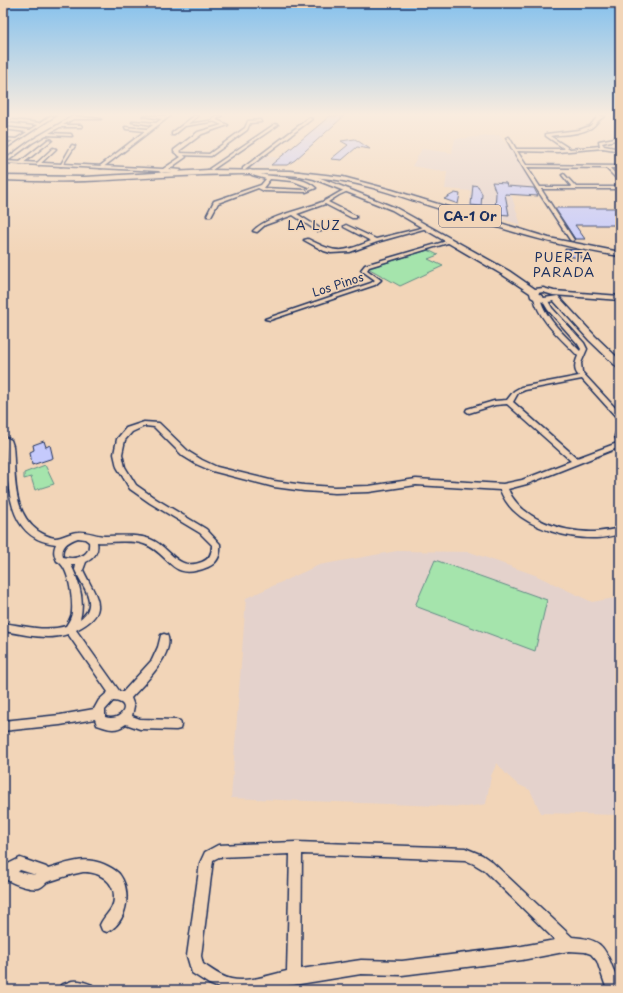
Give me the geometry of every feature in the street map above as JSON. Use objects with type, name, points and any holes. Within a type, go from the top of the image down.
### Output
[{"type":"highway","name":"CA-1 Or","points":[[3,177],[78,178],[211,170],[300,171],[366,181],[406,191],[533,230],[572,240],[620,249]]},
{"type":"highway","name":"CA-1 Or","points":[[3,177],[79,180],[246,170],[260,173],[293,173],[352,181],[565,244],[620,254]]},
{"type":"main road","points":[[318,177],[394,209],[548,298],[572,316],[620,364]]},
{"type":"main road","points":[[506,273],[543,290],[548,298]]},
{"type":"main road","points":[[548,298],[559,298],[560,295],[569,294],[620,298]]},
{"type":"street","points":[[9,162],[61,166],[102,166],[161,172],[176,162]]},
{"type":"street","points":[[61,166],[63,162]]},
{"type":"street","points":[[102,166],[107,162]]},
{"type":"street","points":[[211,170],[222,162]]},
{"type":"street","points":[[246,170],[256,162]]},
{"type":"street","points":[[523,164],[564,163]]},
{"type":"street","points":[[523,164],[620,167]]},
{"type":"street","points":[[523,164],[572,240]]},
{"type":"street","points":[[607,167],[620,181]]},
{"type":"street","points":[[260,173],[269,178],[281,178],[306,184],[314,188],[306,191],[271,191],[262,189],[261,186]]},
{"type":"street","points":[[564,176],[575,188]]},
{"type":"street","points":[[209,215],[216,202],[261,186],[269,178]]},
{"type":"street","points":[[538,188],[620,188]]},
{"type":"street","points":[[255,231],[263,224],[325,202],[337,194],[347,190]]},
{"type":"street","points":[[325,202],[354,217]]},
{"type":"street","points":[[293,213],[319,230]]},
{"type":"street","points":[[346,226],[375,241]]},
{"type":"street","points":[[306,240],[319,248],[333,252],[350,251],[375,241],[426,228]]},
{"type":"street","name":"Los Pinos","points":[[268,319],[374,284],[378,280],[364,270],[367,266],[449,242]]},
{"type":"street","points":[[548,298],[539,306],[550,322],[581,355]]},
{"type":"street","points":[[548,298],[550,309],[584,348],[578,367],[583,377],[620,416]]},
{"type":"street","points":[[509,402],[516,392],[523,388],[583,377]]},
{"type":"street","points":[[469,411],[494,403],[509,402],[576,461]]},
{"type":"street","points":[[3,438],[8,442],[9,446],[14,500],[22,518],[37,536],[49,541],[64,540],[78,535],[102,540],[128,538],[145,541],[159,548],[180,568],[186,570],[207,564],[213,559],[217,552],[216,544],[203,531],[153,501],[133,487],[126,477],[118,458],[119,444],[129,430],[144,424],[153,424],[159,427],[181,450],[199,462],[215,469],[274,484],[304,488],[342,490],[416,482],[503,487],[524,482],[620,444]]},
{"type":"street","points":[[620,432],[620,439]]},
{"type":"street","points":[[503,487],[504,493],[514,506],[531,519],[546,526],[583,535],[602,535],[620,531]]},
{"type":"street","points":[[91,538],[94,544],[93,551]]},
{"type":"street","points":[[64,561],[76,562],[82,560],[101,544],[114,539]]},
{"type":"street","points":[[57,551],[64,540]]},
{"type":"street","points":[[49,541],[57,551],[60,559],[64,561],[70,570],[76,590],[76,617],[70,629]]},
{"type":"street","points":[[3,627],[50,633],[70,629],[88,620],[94,608],[94,600],[79,570],[82,560]]},
{"type":"street","points":[[70,629],[121,696],[128,700],[130,709],[124,718],[115,724],[110,725],[102,721],[98,713]]},
{"type":"street","points":[[98,713],[104,701],[121,696],[159,659],[164,647],[164,638]]},
{"type":"street","points":[[6,724],[60,720],[98,713]]},
{"type":"street","points":[[124,718],[140,724],[176,725]]},
{"type":"street","points":[[569,944],[488,866],[478,859],[465,854],[296,848],[218,851],[209,856],[203,877],[194,956],[197,968],[202,972],[231,986],[248,986],[294,977],[361,968],[402,968],[522,953],[569,944],[585,945],[596,949],[602,957],[614,990]]},
{"type":"street","points":[[294,977],[296,848]]},
{"type":"street","points":[[7,868],[20,864],[28,865],[42,871],[43,876],[83,866],[95,867],[113,876],[117,881],[121,898],[116,915],[106,925]]},
{"type":"street","points":[[66,990],[72,987],[87,990]]},
{"type":"shaded area","points":[[253,162],[274,162],[267,168],[247,167]]},
{"type":"shaded area","points":[[414,162],[521,162],[538,196],[511,194],[521,225],[469,209],[471,191],[445,189],[447,172],[412,166]]},
{"type":"shaded area","points":[[397,551],[470,552],[535,575],[592,602],[620,597],[620,815],[541,813],[530,790],[517,784],[497,763],[491,776],[486,804],[467,807],[231,798],[246,598],[319,565]]},
{"type":"green space","points":[[428,250],[438,255],[428,259],[443,266],[400,286],[368,268]]},
{"type":"green space","points":[[45,465],[54,484],[35,490],[31,477],[24,479],[24,473]]},
{"type":"green space","points":[[435,560],[547,600],[535,651],[415,606]]},
{"type":"building","points":[[274,162],[291,162],[287,165],[271,165]]},
{"type":"building","points":[[492,182],[506,183],[507,186],[534,188],[538,196],[505,194],[509,215],[498,214],[498,212],[495,212],[496,193]]},
{"type":"building","points":[[473,185],[478,186],[482,194],[481,206],[471,205]]},
{"type":"building","points":[[455,193],[460,194],[458,204],[444,199]]},
{"type":"building","points":[[555,208],[620,208],[620,225],[575,225],[585,239],[575,239]]},
{"type":"building","points":[[565,249],[578,250],[582,258],[565,256]]},
{"type":"building","points":[[44,441],[46,447],[50,445],[53,458],[32,465],[30,452],[34,450],[33,445]]},
{"type":"district","name":"LA LUZ","points":[[314,225]]},
{"type":"district","name":"PUERTA PARADA","points":[[564,264]]}]
